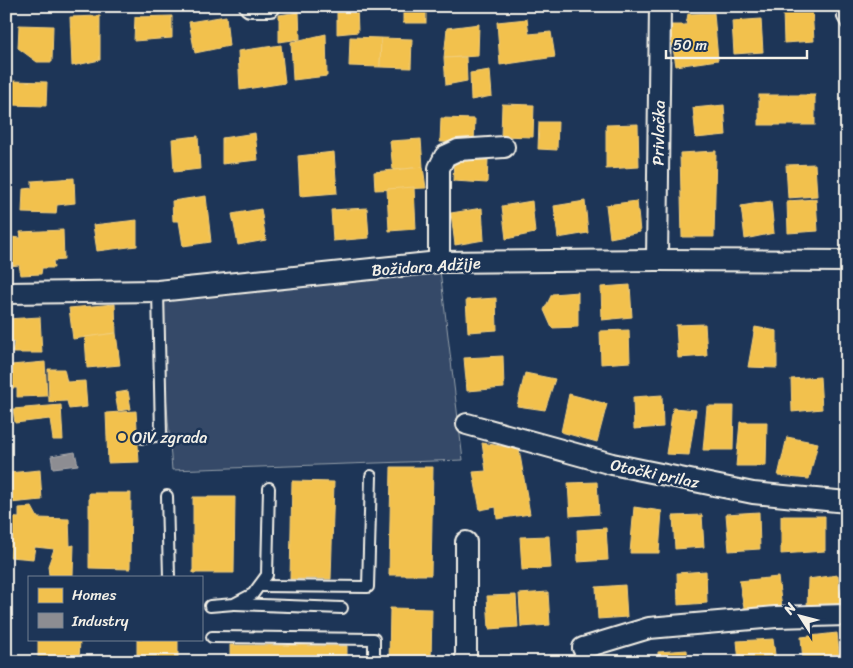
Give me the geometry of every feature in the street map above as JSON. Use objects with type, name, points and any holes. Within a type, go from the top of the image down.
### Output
[{"type":"street","points":[[250,6],[270,6]]},
{"type":"street","name":"Privlačka","points":[[657,260],[660,6]]},
{"type":"street","points":[[439,262],[439,168],[445,156],[458,150],[504,148]]},
{"type":"street","name":"Božidara Adžije","points":[[6,293],[158,291],[439,262],[847,261]]},
{"type":"street","name":"Otočki prilaz","points":[[467,424],[622,466],[753,493],[847,502]]},
{"type":"street","points":[[466,542],[466,662]]},
{"type":"street","points":[[582,648],[649,628],[776,617],[847,615]]},
{"type":"lane","points":[[843,6],[843,17],[847,24]]},
{"type":"lane","points":[[143,438],[161,435],[158,291]]},
{"type":"lane","points":[[260,586],[368,587],[371,476]]},
{"type":"lane","points":[[234,604],[253,594],[268,575],[269,488]]},
{"type":"lane","points":[[167,496],[169,576]]},
{"type":"lane","points":[[210,606],[234,604],[342,608]]},
{"type":"lane","points":[[212,637],[374,639],[374,662]]},
{"type":"shaded area","points":[[439,262],[463,460],[172,470],[158,291]]},
{"type":"building: Homes","points":[[357,6],[358,32],[337,34],[337,7]]},
{"type":"building: Homes","points":[[403,6],[426,6],[426,23],[403,23]]},
{"type":"building: Homes","points":[[812,9],[814,41],[784,43],[783,11]]},
{"type":"building: Homes","points":[[299,12],[300,39],[279,42],[279,15]]},
{"type":"building: Homes","points":[[714,13],[718,60],[676,66],[669,25],[686,25],[688,14]]},
{"type":"building: Homes","points":[[100,16],[100,60],[72,66],[70,17]]},
{"type":"building: Homes","points":[[172,16],[172,38],[134,41],[135,17]]},
{"type":"building: Homes","points":[[226,16],[229,46],[195,53],[189,22]]},
{"type":"building: Homes","points":[[527,19],[529,34],[551,32],[555,57],[500,65],[497,22]]},
{"type":"building: Homes","points":[[761,19],[763,52],[734,54],[732,21]]},
{"type":"building: Homes","points":[[479,24],[478,56],[444,58],[447,28]]},
{"type":"building: Homes","points":[[19,25],[53,26],[52,62],[37,62],[18,48]]},
{"type":"building: Homes","points":[[326,34],[327,76],[293,80],[291,42]]},
{"type":"building: Homes","points":[[350,37],[381,38],[380,67],[349,66]]},
{"type":"building: Homes","points":[[381,38],[412,39],[411,68],[380,67]]},
{"type":"building: Homes","points":[[281,45],[285,83],[240,90],[238,51]]},
{"type":"building: Homes","points":[[466,57],[467,81],[446,85],[444,58]]},
{"type":"building: Homes","points":[[490,70],[492,96],[471,100],[470,73]]},
{"type":"building: Homes","points":[[12,81],[47,82],[46,106],[11,105]]},
{"type":"building: Homes","points":[[759,95],[815,95],[815,125],[759,125]]},
{"type":"building: Homes","points":[[502,104],[534,105],[533,137],[501,136]]},
{"type":"building: Homes","points":[[724,105],[726,135],[696,138],[693,108]]},
{"type":"building: Homes","points":[[441,118],[475,119],[474,143],[440,142]]},
{"type":"building: Homes","points":[[539,122],[558,122],[557,150],[538,149]]},
{"type":"building: Homes","points":[[638,124],[639,167],[606,169],[606,125]]},
{"type":"building: Homes","points":[[255,133],[258,160],[222,164],[222,138]]},
{"type":"building: Homes","points":[[198,136],[200,169],[174,172],[172,139]]},
{"type":"building: Homes","points":[[421,139],[423,167],[393,170],[390,141]]},
{"type":"building: Homes","points":[[716,151],[714,237],[682,237],[680,153]]},
{"type":"building: Homes","points":[[334,152],[337,193],[300,196],[298,156]]},
{"type":"building: Homes","points":[[454,158],[488,159],[487,183],[453,181]]},
{"type":"building: Homes","points":[[815,164],[817,196],[788,198],[786,165]]},
{"type":"building: Homes","points":[[423,167],[426,188],[375,190],[374,172]]},
{"type":"building: Homes","points":[[74,178],[75,203],[57,205],[56,214],[22,213],[23,189],[32,188],[32,181]]},
{"type":"building: Homes","points":[[414,187],[416,229],[389,231],[387,189]]},
{"type":"building: Homes","points":[[206,196],[211,242],[183,246],[179,221],[173,221],[172,201]]},
{"type":"building: Homes","points":[[816,199],[818,231],[788,233],[787,201]]},
{"type":"building: Homes","points":[[532,201],[535,233],[506,239],[502,206]]},
{"type":"building: Homes","points":[[585,201],[588,233],[558,238],[554,206]]},
{"type":"building: Homes","points":[[637,201],[640,232],[610,238],[606,205]]},
{"type":"building: Homes","points":[[771,201],[774,233],[745,239],[741,206]]},
{"type":"building: Homes","points":[[367,208],[369,238],[333,241],[331,210]]},
{"type":"building: Homes","points":[[482,208],[484,240],[455,245],[451,213]]},
{"type":"building: Homes","points":[[261,209],[266,240],[238,245],[232,214]]},
{"type":"building: Homes","points":[[137,220],[137,246],[97,251],[93,225]]},
{"type":"building: Homes","points":[[63,230],[64,260],[53,261],[54,268],[42,268],[41,274],[21,275],[19,265],[9,266],[10,237],[21,238],[20,232]]},
{"type":"building: Homes","points":[[630,285],[632,317],[602,320],[601,287]]},
{"type":"building: Homes","points":[[578,292],[578,327],[552,328],[544,310],[552,294]]},
{"type":"building: Homes","points":[[496,298],[497,330],[468,332],[466,300]]},
{"type":"building: Homes","points":[[115,304],[116,333],[73,339],[69,308]]},
{"type":"building: Homes","points":[[40,317],[42,353],[12,353],[14,342],[6,343],[6,319]]},
{"type":"building: Homes","points":[[705,324],[707,356],[678,358],[676,325]]},
{"type":"building: Homes","points":[[755,327],[777,331],[777,368],[748,367]]},
{"type":"building: Homes","points":[[629,330],[630,362],[601,364],[600,331]]},
{"type":"building: Homes","points":[[116,333],[120,365],[87,368],[85,337]]},
{"type":"building: Homes","points":[[503,356],[504,388],[467,391],[464,358]]},
{"type":"building: Homes","points":[[45,362],[47,396],[17,397],[17,388],[11,388],[11,365]]},
{"type":"building: Homes","points":[[48,369],[64,369],[67,382],[85,381],[87,407],[69,409],[67,401],[49,402]]},
{"type":"building: Homes","points":[[525,373],[555,379],[545,410],[517,406]]},
{"type":"building: Homes","points":[[820,377],[822,409],[792,412],[791,379]]},
{"type":"building: Homes","points":[[128,391],[131,409],[118,411],[115,393]]},
{"type":"building: Homes","points":[[569,394],[607,404],[597,442],[561,432]]},
{"type":"building: Homes","points":[[662,395],[663,427],[634,429],[633,397]]},
{"type":"building: Homes","points":[[61,405],[63,440],[53,440],[50,419],[15,423],[13,409]]},
{"type":"building: Homes","points":[[707,406],[734,406],[733,450],[703,450]]},
{"type":"building: Homes","points":[[673,408],[696,410],[689,455],[666,454]]},
{"type":"building: Homes","name":"OiV zgrada","points":[[136,411],[139,462],[108,463],[106,413]]},
{"type":"building: Homes","points":[[740,422],[767,422],[766,466],[736,466]]},
{"type":"building: Homes","points":[[787,437],[818,443],[809,479],[778,476]]},
{"type":"building: Homes","points":[[482,443],[519,449],[530,514],[497,519],[496,507],[480,510],[473,472],[486,471]]},
{"type":"building: Homes","points":[[391,467],[433,467],[431,575],[389,575]]},
{"type":"building: Homes","points":[[40,470],[42,500],[10,503],[8,473]]},
{"type":"building: Homes","points":[[292,481],[334,482],[331,579],[290,579]]},
{"type":"building: Homes","points":[[597,482],[599,514],[570,516],[568,483]]},
{"type":"building: Homes","points":[[89,493],[131,493],[130,569],[89,568]]},
{"type":"building: Homes","points":[[193,497],[235,497],[234,573],[193,573]]},
{"type":"building: Homes","points":[[32,507],[38,518],[69,519],[70,546],[74,545],[73,575],[49,575],[48,566],[54,549],[35,547],[33,559],[10,557],[11,537],[6,537],[6,517],[19,518],[19,508]]},
{"type":"building: Homes","points":[[634,507],[662,511],[659,553],[630,553]]},
{"type":"building: Homes","points":[[759,512],[760,549],[729,551],[726,514]]},
{"type":"building: Homes","points":[[702,515],[704,547],[675,549],[673,516]]},
{"type":"building: Homes","points":[[781,516],[825,516],[825,551],[781,554]]},
{"type":"building: Homes","points":[[606,528],[608,560],[578,562],[577,530]]},
{"type":"building: Homes","points":[[549,536],[551,568],[522,570],[520,537]]},
{"type":"building: Homes","points":[[706,571],[707,603],[678,605],[677,573]]},
{"type":"building: Homes","points":[[838,575],[842,606],[807,608],[808,579]]},
{"type":"building: Homes","points":[[778,577],[782,608],[745,612],[739,581]]},
{"type":"building: Homes","points":[[625,585],[627,617],[598,619],[596,587]]},
{"type":"building: Homes","points":[[548,592],[550,625],[521,627],[519,594]]},
{"type":"building: Homes","points":[[516,595],[518,627],[489,629],[487,596]]},
{"type":"building: Homes","points":[[390,608],[432,609],[431,662],[389,662]]},
{"type":"building: Homes","points":[[837,633],[840,662],[803,662],[801,637]]},
{"type":"building: Homes","points":[[773,639],[776,662],[739,662],[737,641]]},
{"type":"building: Homes","points":[[38,640],[80,640],[79,662],[38,662]]},
{"type":"building: Homes","points":[[137,640],[178,640],[178,662],[137,662]]},
{"type":"building: Homes","points":[[230,645],[347,646],[347,662],[230,662]]},
{"type":"building: Homes","points":[[687,650],[688,662],[658,662],[658,652]]},
{"type":"building: Industry","points":[[75,452],[78,465],[53,468],[51,456]]},
{"type":"place","name":"OiV zgrada","points":[[122,437]]}]
